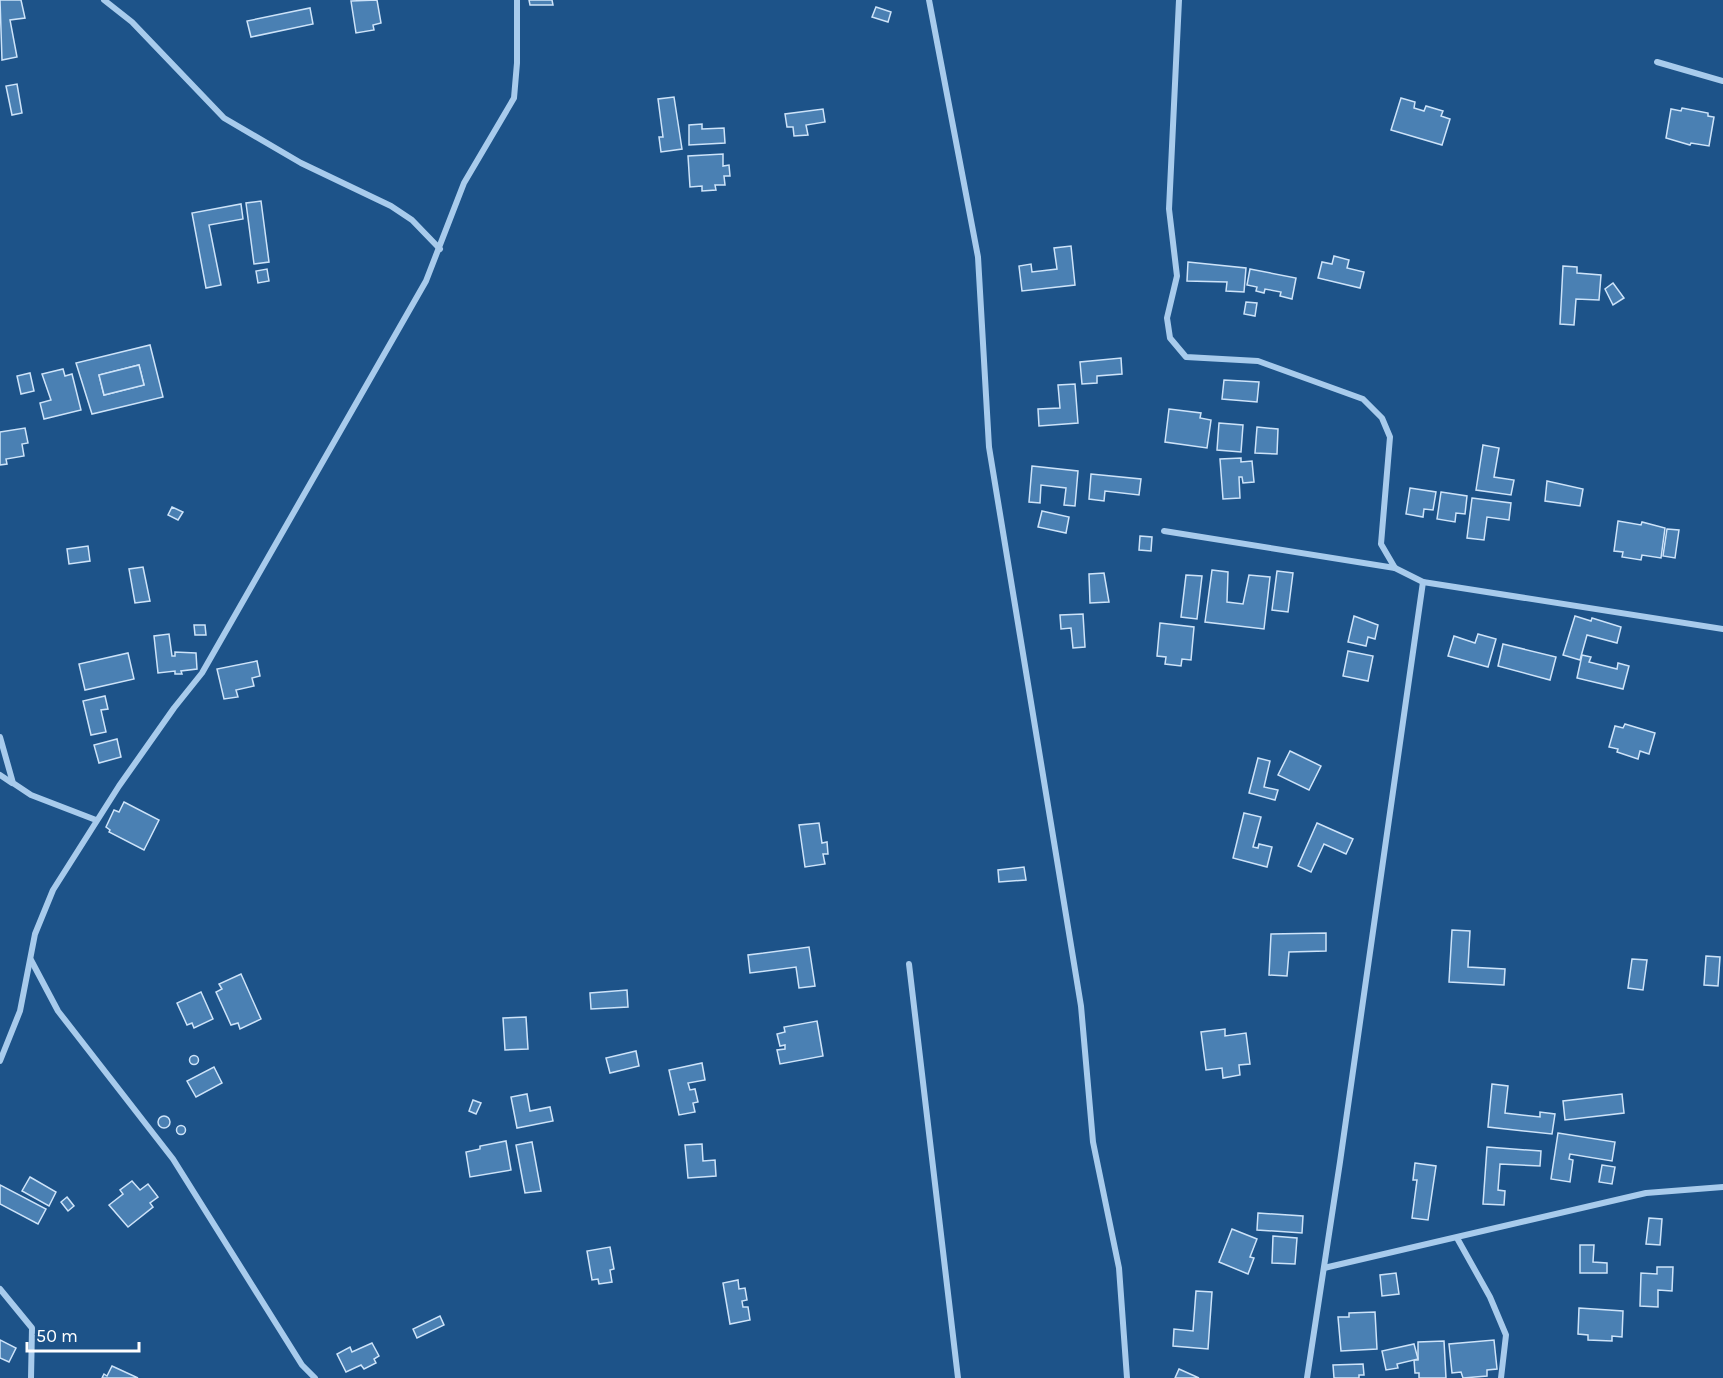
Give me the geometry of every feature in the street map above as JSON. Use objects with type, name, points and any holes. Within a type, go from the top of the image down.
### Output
[{"type":"street","points":[[104,0],[132,22],[224,118],[301,163],[391,206],[412,220],[440,249]]},
{"type":"street","points":[[0,1060],[20,1011],[35,934],[52,890],[96,820],[174,708],[202,674],[389,348],[440,249],[464,183],[514,98],[518,63],[517,0]]},
{"type":"street","points":[[929,0],[978,257],[989,447],[1081,1006],[1093,1142],[1119,1268],[1127,1378]]},
{"type":"street","points":[[1179,0],[1168,209],[1177,276],[1167,318],[1170,338],[1186,357],[1258,361],[1364,399],[1382,418],[1389,437],[1381,544],[1395,568]]},
{"type":"street","points":[[1657,62],[1723,81]]},
{"type":"street","points":[[1164,531],[1395,568],[1423,582],[1723,629]]},
{"type":"street","points":[[1306,1378],[1324,1268],[1423,582]]},
{"type":"street","points":[[0,737],[13,783]]},
{"type":"street","points":[[0,775],[31,795],[96,820]]},
{"type":"street","points":[[31,959],[58,1011],[173,1159],[302,1365],[315,1378]]},
{"type":"street","points":[[909,964],[958,1378]]},
{"type":"street","points":[[1324,1268],[1646,1193],[1723,1187]]},
{"type":"street","points":[[1457,1238],[1490,1297],[1506,1335],[1501,1378]]},
{"type":"street","points":[[0,1289],[32,1328],[31,1378]]},
{"type":"building","points":[[0,0],[21,0],[25,18],[10,20],[17,57],[2,60]]},
{"type":"building","points":[[377,0],[381,23],[373,25],[374,30],[356,33],[351,1]]},
{"type":"building","points":[[529,0],[552,0],[553,5],[530,5]]},
{"type":"building","points":[[876,7],[891,12],[888,22],[872,17]]},
{"type":"building","points":[[310,8],[313,24],[251,37],[247,21]]},
{"type":"building","points":[[17,84],[22,113],[12,115],[6,86]]},
{"type":"building","points":[[674,97],[682,149],[661,152],[659,137],[663,137],[658,99]]},
{"type":"building","points":[[1401,98],[1415,102],[1414,108],[1424,111],[1426,106],[1443,111],[1441,116],[1450,119],[1442,145],[1391,130]]},
{"type":"building","points":[[1682,108],[1708,113],[1708,116],[1714,117],[1709,146],[1691,143],[1690,145],[1666,138],[1671,109],[1681,111]]},
{"type":"building","points":[[823,109],[825,122],[806,125],[808,135],[794,136],[793,127],[787,127],[785,114]]},
{"type":"building","points":[[702,124],[702,129],[724,128],[725,143],[689,145],[689,125]]},
{"type":"building","points":[[723,154],[723,166],[729,165],[730,176],[724,176],[725,185],[715,185],[716,190],[702,191],[702,186],[690,187],[688,156]]},
{"type":"building","points":[[261,201],[269,262],[254,264],[246,203]]},
{"type":"building","points":[[241,204],[243,219],[209,225],[221,285],[206,288],[192,213]]},
{"type":"building","points":[[1071,246],[1075,285],[1022,291],[1019,266],[1031,264],[1032,272],[1057,269],[1054,248]]},
{"type":"building","points":[[1334,256],[1349,260],[1347,268],[1364,272],[1360,288],[1318,278],[1322,262],[1332,264]]},
{"type":"building","points":[[1188,262],[1246,268],[1244,292],[1226,291],[1227,282],[1187,281]]},
{"type":"building","points":[[1563,266],[1577,267],[1577,273],[1601,275],[1599,300],[1576,299],[1574,325],[1560,324]]},
{"type":"building","points":[[267,269],[269,281],[258,283],[256,271]]},
{"type":"building","points":[[1250,269],[1296,278],[1292,299],[1280,296],[1281,292],[1265,289],[1264,293],[1256,291],[1257,287],[1247,285]]},
{"type":"building","points":[[1613,283],[1624,298],[1613,305],[1605,289]]},
{"type":"building","points":[[1246,302],[1257,303],[1255,316],[1244,314]]},
{"type":"building","points":[[150,345],[163,397],[92,414],[76,363]],"holes":[[[139,365],[144,385],[104,395],[99,375]]]},
{"type":"building","points":[[1121,358],[1122,374],[1097,376],[1097,383],[1082,384],[1080,362]]},
{"type":"building","points":[[139,365],[144,385],[104,395],[99,375]]},
{"type":"building","points":[[63,369],[65,376],[72,374],[81,410],[44,419],[40,403],[51,400],[42,374]]},
{"type":"building","points":[[30,373],[34,391],[21,394],[17,376]]},
{"type":"building","points":[[1224,380],[1259,382],[1257,402],[1222,399]]},
{"type":"building","points":[[1075,384],[1078,423],[1039,426],[1038,409],[1060,408],[1058,385]]},
{"type":"building","points":[[1169,409],[1201,413],[1200,418],[1211,420],[1207,448],[1165,442]]},
{"type":"building","points":[[1219,423],[1243,425],[1241,452],[1217,450]]},
{"type":"building","points":[[1257,427],[1278,429],[1277,454],[1255,453]]},
{"type":"building","points":[[25,428],[28,443],[22,444],[24,456],[6,459],[7,464],[0,465],[0,432]]},
{"type":"building","points":[[1483,445],[1499,448],[1494,477],[1514,480],[1511,495],[1476,490]]},
{"type":"building","points":[[1241,458],[1241,462],[1252,461],[1254,482],[1243,483],[1242,477],[1239,477],[1240,498],[1223,499],[1220,459]]},
{"type":"building","points":[[1032,466],[1078,471],[1075,506],[1064,505],[1066,488],[1041,485],[1040,503],[1029,502]]},
{"type":"building","points":[[1091,474],[1141,479],[1139,495],[1105,491],[1104,501],[1089,499]]},
{"type":"building","points":[[1547,481],[1583,489],[1580,506],[1545,501]]},
{"type":"building","points":[[1410,488],[1436,492],[1433,510],[1424,509],[1423,517],[1406,514]]},
{"type":"building","points":[[1441,492],[1467,496],[1465,514],[1456,513],[1455,522],[1437,519]]},
{"type":"building","points":[[1472,498],[1511,503],[1509,520],[1487,517],[1484,540],[1467,538]]},
{"type":"building","points":[[172,507],[183,512],[178,520],[168,515]]},
{"type":"building","points":[[1042,511],[1069,517],[1066,533],[1038,527]]},
{"type":"building","points":[[1618,521],[1641,525],[1642,522],[1665,528],[1661,558],[1642,555],[1641,560],[1622,557],[1623,552],[1614,551]]},
{"type":"building","points":[[1667,529],[1679,530],[1675,558],[1663,556]]},
{"type":"building","points":[[1140,536],[1152,537],[1151,551],[1139,550]]},
{"type":"building","points":[[88,546],[90,561],[69,564],[67,549]]},
{"type":"building","points":[[143,567],[150,601],[135,603],[129,569]]},
{"type":"building","points":[[1212,570],[1228,572],[1227,602],[1243,604],[1249,575],[1270,577],[1264,629],[1205,622]]},
{"type":"building","points":[[1277,571],[1293,573],[1288,612],[1272,610]]},
{"type":"building","points":[[1104,573],[1109,602],[1090,603],[1089,574]]},
{"type":"building","points":[[1186,575],[1202,576],[1197,619],[1181,617]]},
{"type":"building","points":[[1083,614],[1085,647],[1073,648],[1071,628],[1061,629],[1060,615]]},
{"type":"building","points":[[1354,616],[1378,625],[1375,639],[1368,637],[1366,646],[1348,642]]},
{"type":"building","points":[[1575,616],[1591,621],[1592,618],[1621,627],[1617,643],[1587,635],[1580,660],[1563,655]]},
{"type":"building","points":[[1160,623],[1194,627],[1191,660],[1182,659],[1181,666],[1165,664],[1166,657],[1157,656]]},
{"type":"building","points":[[194,625],[205,625],[206,635],[195,635]]},
{"type":"building","points":[[169,634],[172,656],[175,656],[175,652],[196,653],[197,669],[181,671],[182,674],[175,674],[175,671],[158,673],[154,636]]},
{"type":"building","points":[[1478,634],[1496,639],[1488,667],[1448,656],[1454,636],[1475,643]]},
{"type":"building","points":[[1503,644],[1556,657],[1550,680],[1498,666]]},
{"type":"building","points":[[1348,651],[1373,656],[1368,681],[1343,676]]},
{"type":"building","points":[[128,653],[134,679],[85,690],[79,664]]},
{"type":"building","points":[[1582,655],[1591,657],[1589,662],[1617,669],[1618,663],[1629,666],[1623,689],[1577,678]]},
{"type":"building","points":[[257,661],[260,676],[252,678],[254,686],[236,690],[238,697],[224,699],[217,669]]},
{"type":"building","points":[[105,696],[108,709],[101,710],[106,732],[91,735],[83,701]]},
{"type":"building","points":[[1625,724],[1655,733],[1649,754],[1640,751],[1638,759],[1609,747],[1615,726],[1623,728]]},
{"type":"building","points":[[117,739],[121,757],[99,763],[94,745]]},
{"type":"building","points":[[1290,751],[1321,766],[1309,790],[1278,775]]},
{"type":"building","points":[[1258,758],[1270,761],[1264,787],[1278,790],[1275,800],[1249,793]]},
{"type":"building","points":[[124,802],[159,820],[144,850],[109,832],[110,830],[106,827],[114,810],[119,812]]},
{"type":"building","points":[[1244,813],[1261,817],[1253,847],[1258,848],[1259,844],[1272,847],[1267,867],[1233,858]]},
{"type":"building","points":[[819,823],[822,843],[827,842],[828,854],[823,854],[825,864],[805,867],[799,825]]},
{"type":"building","points":[[1317,823],[1353,839],[1346,854],[1324,844],[1311,872],[1298,866]]},
{"type":"building","points":[[1024,867],[1026,880],[999,882],[998,870]]},
{"type":"building","points":[[1452,930],[1470,931],[1468,967],[1505,969],[1504,985],[1449,982]]},
{"type":"building","points":[[1326,933],[1326,951],[1289,952],[1287,976],[1269,975],[1271,934]]},
{"type":"building","points":[[809,947],[815,986],[799,988],[796,967],[750,973],[748,955]]},
{"type":"building","points":[[1706,956],[1720,957],[1718,986],[1704,985]]},
{"type":"building","points":[[1632,959],[1647,960],[1643,990],[1628,988]]},
{"type":"building","points":[[241,974],[261,1019],[240,1029],[238,1023],[231,1025],[216,992],[222,989],[219,984]]},
{"type":"building","points":[[627,990],[628,1007],[591,1009],[590,993]]},
{"type":"building","points":[[201,992],[213,1019],[194,1028],[192,1023],[187,1025],[177,1003]]},
{"type":"building","points":[[526,1017],[528,1049],[505,1050],[503,1018]]},
{"type":"building","points":[[817,1021],[823,1056],[780,1064],[777,1050],[785,1049],[785,1045],[780,1046],[777,1034],[785,1032],[784,1027]]},
{"type":"building","points":[[1225,1029],[1225,1036],[1246,1033],[1250,1064],[1239,1065],[1240,1075],[1223,1078],[1222,1068],[1206,1070],[1201,1032]]},
{"type":"building","points":[[636,1051],[639,1066],[610,1073],[606,1058]]},
{"type":"building","points":[[194,1055],[199,1060],[194,1065],[189,1060]]},
{"type":"building","points":[[702,1063],[705,1080],[688,1083],[690,1090],[695,1089],[698,1102],[693,1103],[695,1112],[679,1115],[669,1070]]},
{"type":"building","points":[[214,1067],[222,1083],[196,1097],[187,1081]]},
{"type":"building","points":[[1492,1084],[1508,1086],[1505,1113],[1540,1117],[1540,1112],[1555,1114],[1552,1134],[1488,1127]]},
{"type":"building","points":[[527,1094],[530,1111],[550,1107],[553,1121],[517,1128],[511,1097]]},
{"type":"building","points":[[1622,1094],[1624,1113],[1565,1120],[1563,1101]]},
{"type":"building","points":[[473,1100],[481,1103],[476,1114],[469,1111]]},
{"type":"building","points":[[164,1116],[170,1122],[164,1128],[158,1122]]},
{"type":"building","points":[[181,1125],[186,1130],[181,1135],[176,1130]]},
{"type":"building","points":[[1558,1133],[1615,1142],[1612,1161],[1570,1154],[1569,1159],[1573,1160],[1570,1182],[1551,1179]]},
{"type":"building","points":[[506,1141],[511,1170],[470,1177],[466,1152],[480,1149],[480,1146]]},
{"type":"building","points":[[532,1142],[541,1191],[525,1193],[516,1145]]},
{"type":"building","points":[[702,1144],[703,1161],[715,1160],[716,1176],[688,1178],[685,1145]]},
{"type":"building","points":[[1487,1147],[1541,1151],[1540,1166],[1500,1164],[1498,1190],[1505,1191],[1504,1205],[1483,1204]]},
{"type":"building","points":[[1415,1163],[1436,1166],[1428,1220],[1412,1218],[1417,1180],[1413,1180]]},
{"type":"building","points":[[1602,1165],[1615,1167],[1612,1184],[1599,1182]]},
{"type":"building","points":[[30,1177],[56,1192],[49,1206],[22,1191]]},
{"type":"building","points":[[132,1181],[140,1190],[148,1184],[158,1197],[150,1203],[153,1207],[128,1227],[109,1205],[123,1194],[120,1190]]},
{"type":"building","points":[[0,1185],[46,1209],[38,1224],[0,1204]]},
{"type":"building","points":[[67,1197],[74,1206],[68,1211],[61,1202]]},
{"type":"building","points":[[1258,1213],[1303,1216],[1302,1233],[1257,1230]]},
{"type":"building","points":[[1649,1218],[1662,1219],[1660,1245],[1646,1244]]},
{"type":"building","points":[[1232,1229],[1257,1239],[1250,1257],[1254,1258],[1248,1274],[1219,1262]]},
{"type":"building","points":[[1273,1236],[1297,1238],[1295,1264],[1272,1263]]},
{"type":"building","points":[[1580,1245],[1594,1245],[1593,1262],[1607,1263],[1607,1273],[1580,1273]]},
{"type":"building","points":[[610,1247],[614,1269],[610,1270],[612,1282],[599,1284],[598,1279],[592,1280],[587,1251]]},
{"type":"building","points":[[1657,1267],[1673,1267],[1672,1291],[1658,1290],[1658,1307],[1640,1306],[1641,1273],[1657,1274]]},
{"type":"building","points":[[1396,1273],[1399,1294],[1382,1296],[1380,1275]]},
{"type":"building","points":[[738,1280],[739,1289],[745,1288],[747,1300],[742,1301],[743,1307],[748,1307],[750,1320],[730,1324],[723,1283]]},
{"type":"building","points":[[1196,1291],[1212,1292],[1208,1349],[1173,1346],[1174,1329],[1193,1331]]},
{"type":"building","points":[[1579,1308],[1623,1311],[1622,1337],[1612,1336],[1612,1341],[1588,1340],[1588,1335],[1578,1334]]},
{"type":"building","points":[[1375,1312],[1377,1349],[1341,1351],[1338,1317],[1349,1317],[1349,1313]]},
{"type":"building","points":[[440,1316],[444,1325],[417,1338],[413,1329]]},
{"type":"building","points":[[0,1340],[16,1348],[9,1362],[0,1358]]},
{"type":"building","points":[[1494,1340],[1497,1369],[1487,1370],[1487,1376],[1463,1378],[1461,1372],[1452,1373],[1449,1344]]},
{"type":"building","points":[[1444,1341],[1446,1378],[1419,1378],[1419,1373],[1415,1373],[1414,1360],[1418,1360],[1418,1342]]},
{"type":"building","points":[[372,1343],[379,1356],[374,1359],[376,1363],[364,1369],[361,1365],[346,1372],[337,1354],[350,1347],[352,1352]]},
{"type":"building","points":[[1414,1344],[1418,1359],[1397,1364],[1398,1368],[1386,1370],[1382,1351]]},
{"type":"building","points":[[1363,1364],[1364,1375],[1359,1375],[1359,1378],[1334,1378],[1333,1365]]},
{"type":"building","points":[[112,1366],[138,1378],[102,1378],[104,1374],[107,1376]]},
{"type":"building","points":[[1179,1369],[1199,1378],[1175,1378]]}]
